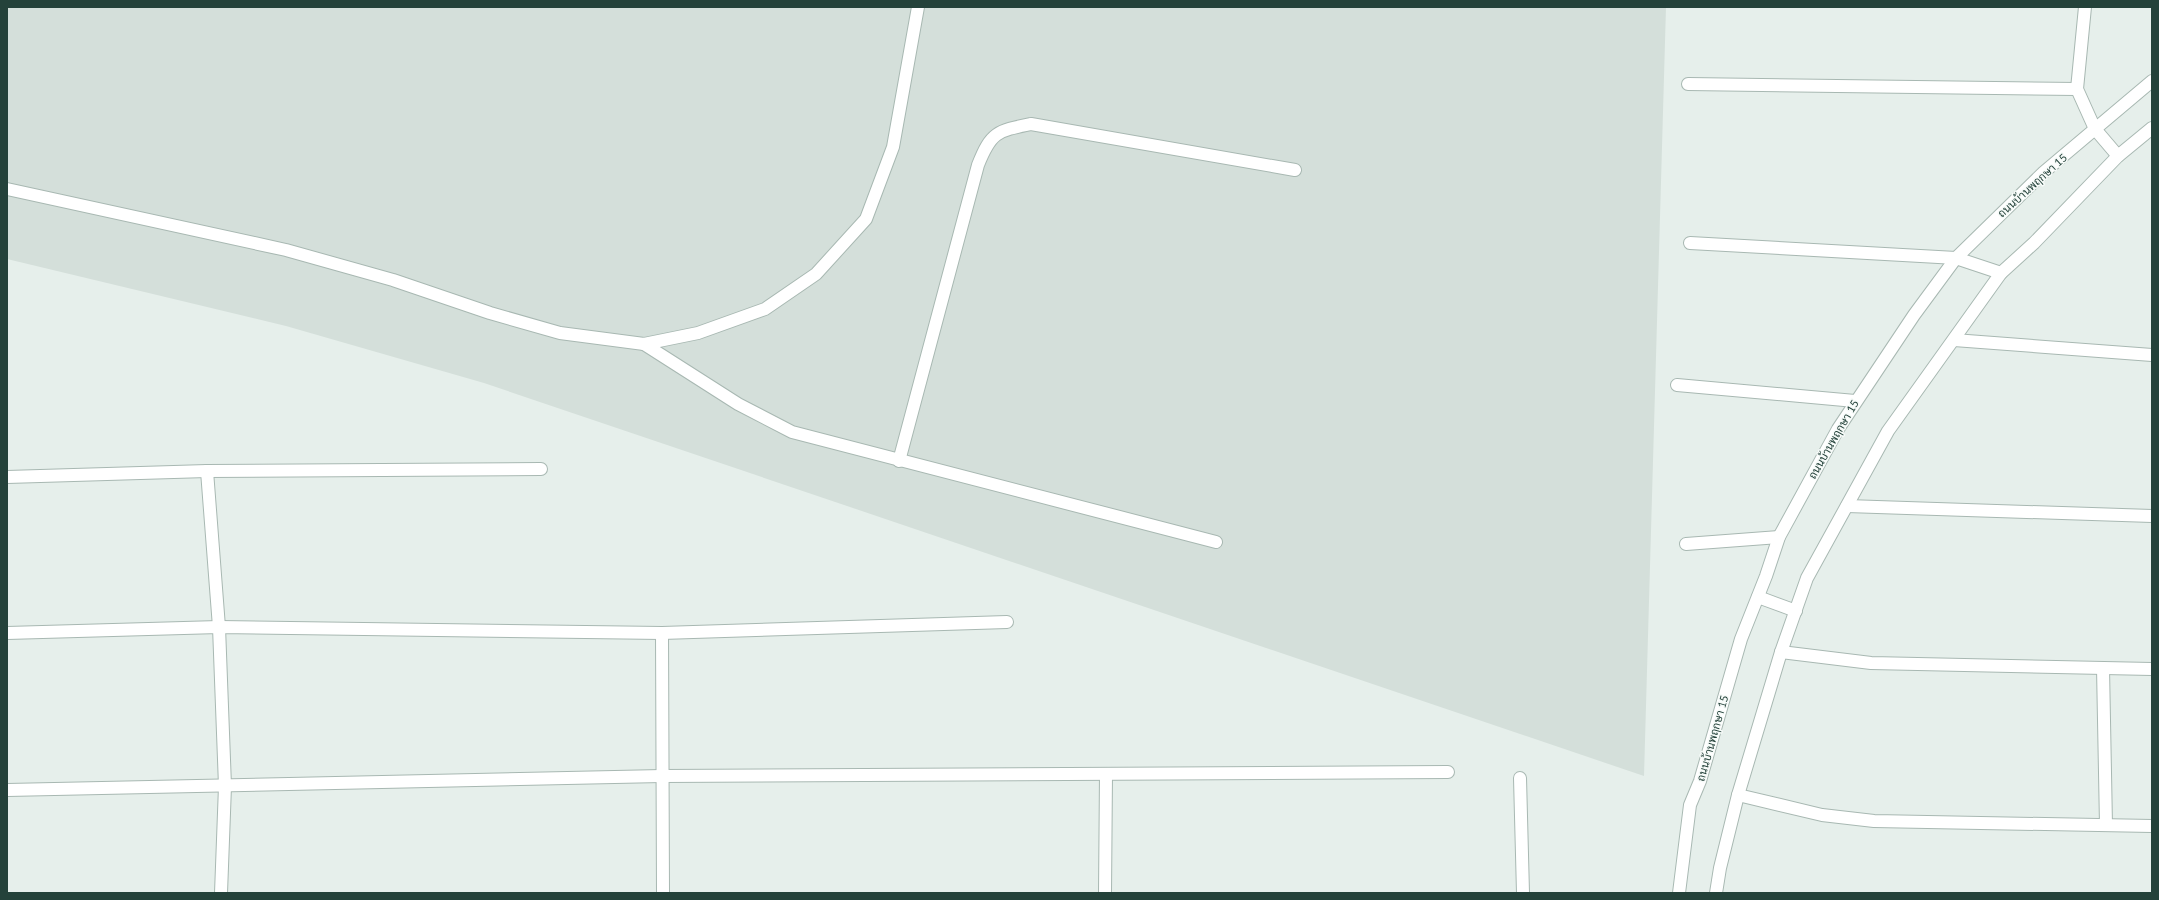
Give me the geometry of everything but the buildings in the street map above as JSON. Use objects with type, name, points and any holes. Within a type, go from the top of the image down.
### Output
[{"type":"street","points":[[7,189],[286,250],[393,280],[490,313],[560,333],[644,344],[698,333],[765,309],[816,274],[866,219],[893,147],[918,7]]},
{"type":"street","points":[[2085,7],[2077,89],[2095,129],[2118,156]]},
{"type":"street","name":"ถนนบ้านพฤกษา 15","points":[[1679,893],[1690,805],[1700,781],[1741,639],[1758,597],[1779,537],[1826,449],[1855,402],[1956,258],[2010,203],[2152,81]]},
{"type":"street","points":[[1688,84],[2077,89]]},
{"type":"street","points":[[899,461],[978,165],[987,142],[1004,129],[1031,124],[1295,170]]},
{"type":"street","points":[[1716,893],[1720,868],[1738,795],[1781,652],[1807,578],[1888,431],[2001,273],[2034,243],[2118,156],[2152,128]]},
{"type":"street","points":[[1690,243],[1956,258],[2001,273]]},
{"type":"street","points":[[1954,340],[2152,355]]},
{"type":"street","points":[[644,344],[738,404],[792,432],[899,461],[1216,542]]},
{"type":"street","points":[[1677,385],[1855,402]]},
{"type":"street","points":[[7,478],[207,471],[541,469]]},
{"type":"street","points":[[207,471],[219,627],[225,786],[221,893]]},
{"type":"street","points":[[1847,506],[2152,516]]},
{"type":"street","points":[[1686,544],[1779,537]]},
{"type":"street","points":[[1758,597],[1796,612]]},
{"type":"street","points":[[7,633],[219,627],[662,632],[1007,622]]},
{"type":"street","points":[[662,632],[663,893]]},
{"type":"street","points":[[1781,652],[1871,663],[2152,669]]},
{"type":"street","points":[[2103,668],[2106,825]]},
{"type":"street","points":[[7,790],[662,776],[1448,772]]},
{"type":"street","points":[[1105,893],[1106,774]]},
{"type":"street","points":[[1520,778],[1523,893]]},
{"type":"street","points":[[1738,795],[1822,815],[1874,821],[2152,826]]},
{"type":"shaded area","points":[[7,7],[1666,7],[1644,776],[484,383],[286,326],[7,259]]}]
